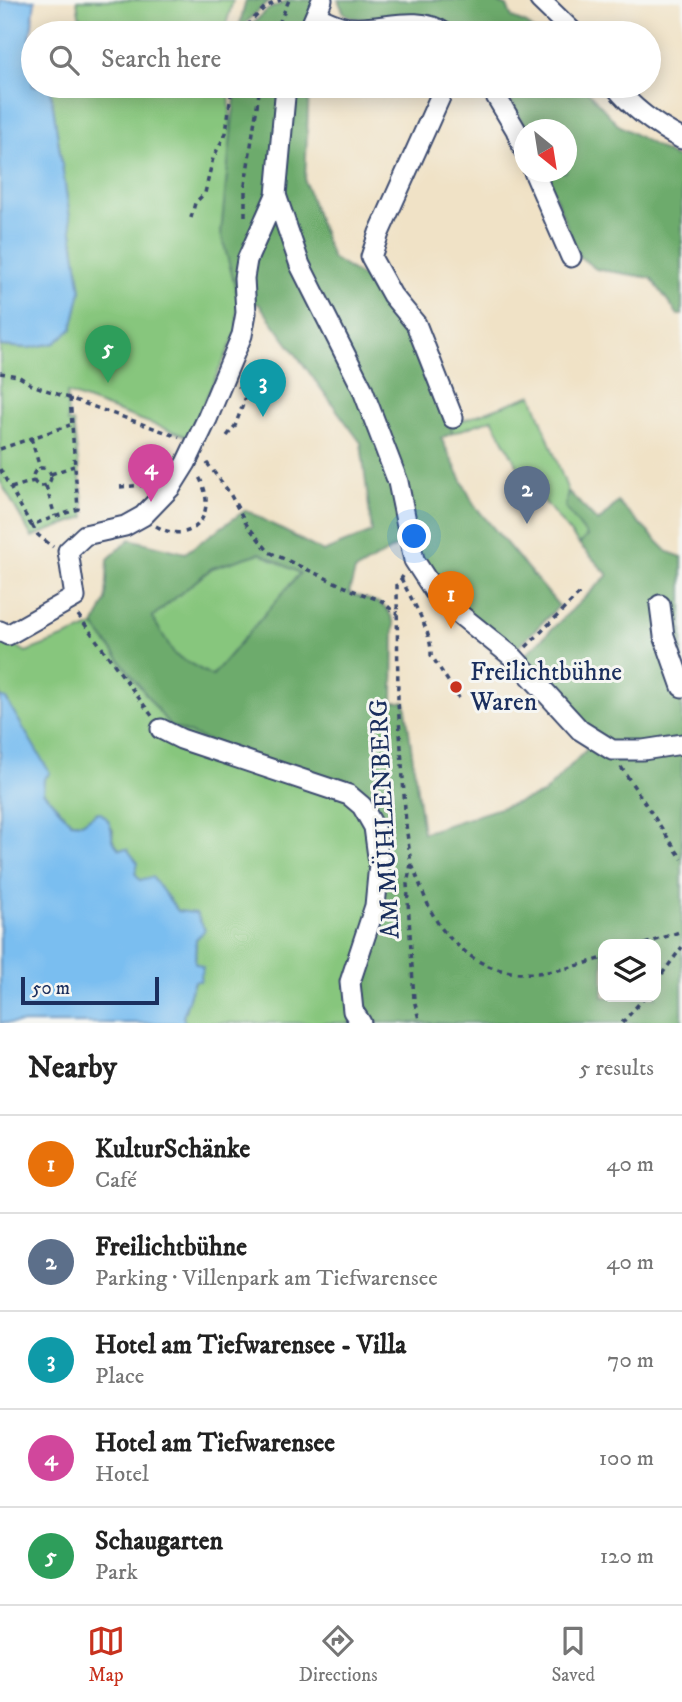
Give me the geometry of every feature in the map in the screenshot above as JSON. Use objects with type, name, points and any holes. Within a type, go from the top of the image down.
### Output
[{"type":"street","points":[[540,0],[562,21]]},
{"type":"street","points":[[0,631],[8,635],[75,597],[68,551],[85,534],[125,527],[143,516],[171,486],[191,452],[242,335],[246,313],[244,278],[247,260],[276,195],[285,98]]},
{"type":"street","points":[[440,98],[379,233],[371,257],[392,295],[416,324],[453,418]]},
{"type":"street","points":[[497,98],[514,127]]},
{"type":"street","points":[[624,98],[682,139]]},
{"type":"street","points":[[538,182],[571,257]]},
{"type":"street","points":[[276,195],[300,265],[362,388],[394,470],[414,560],[438,597],[514,658],[580,730],[612,750],[643,750],[682,744]]},
{"type":"street","points":[[660,605],[664,636],[682,687]]},
{"type":"street","points":[[162,729],[181,739],[349,795],[362,806],[374,827],[379,864],[375,906],[350,982],[354,1011],[360,1023]]},
{"type":"path","points":[[252,21],[265,7],[281,0]]},
{"type":"path","points":[[280,21],[289,0]]},
{"type":"path","points":[[191,218],[195,203],[205,193],[213,158],[226,132],[230,98]]},
{"type":"path","points":[[246,222],[245,184],[258,98]]},
{"type":"path","points":[[0,373],[18,376],[32,385],[70,397],[191,452],[209,464],[229,492],[247,525],[269,552],[382,601],[398,613]]},
{"type":"path","points":[[227,436],[245,406],[248,391]]},
{"type":"path","points":[[32,525],[78,509],[70,397]]},
{"type":"path","points":[[0,449],[70,425]]},
{"type":"path","points":[[31,438],[40,468]]},
{"type":"path","points":[[143,516],[164,531],[177,533],[188,531],[204,517],[207,497],[191,452]]},
{"type":"path","points":[[51,474],[74,467]]},
{"type":"path","points":[[40,468],[47,469],[51,474],[51,481],[46,486],[37,485],[34,481],[33,474],[40,468]]},
{"type":"path","points":[[0,469],[37,535],[52,547],[68,551]]},
{"type":"path","points":[[11,488],[34,481]]},
{"type":"path","points":[[46,486],[55,516]]},
{"type":"path","points":[[414,560],[401,578],[416,604],[431,647],[431,655],[461,701]]},
{"type":"path","name":"AM MÜHLENBERG","points":[[401,578],[397,585],[398,702],[411,864],[407,884],[414,1000],[420,1023]]},
{"type":"path","points":[[514,658],[582,591]]},
{"type":"path","points":[[68,601],[162,729]]},
{"type":"path","points":[[612,750],[617,762],[682,859]]},
{"type":"path","points":[[411,864],[436,920],[456,945],[482,964],[510,973],[537,974],[598,960]]},
{"type":"path","points":[[659,939],[682,931]]},
{"type":"path","points":[[661,975],[682,947]]},
{"type":"path","points":[[622,1023],[641,1002]]},
{"type":"green space","points":[[77,0],[233,0],[227,21],[82,21]]},
{"type":"green space","points":[[246,0],[272,1],[248,21],[241,21]]},
{"type":"green space","points":[[289,0],[316,0],[306,21],[256,21],[267,10]]},
{"type":"green space","points":[[338,0],[490,0],[507,6],[512,18],[520,21],[389,21],[352,18],[344,13]]},
{"type":"green space","points":[[52,98],[230,98],[237,332],[188,437],[67,393],[68,423],[73,422],[85,517],[32,537],[0,481],[0,346],[29,348],[72,329],[81,291]]},
{"type":"green space","points":[[235,98],[308,98],[305,182],[332,258],[367,280],[405,329],[453,433],[441,438],[474,505],[559,606],[514,651],[442,595],[404,542],[355,571],[349,593],[379,603],[388,610],[394,623],[393,702],[405,702],[423,833],[543,794],[588,748],[556,710],[522,658],[608,575],[579,544],[587,536],[565,507],[568,491],[598,522],[618,502],[668,552],[682,557],[682,1023],[368,1023],[360,1011],[355,983],[381,910],[367,802],[170,726],[94,626],[106,600],[108,559],[130,539],[185,553],[246,510],[323,552],[372,532],[361,443],[259,304],[238,298],[221,233]],"holes":[[[260,553],[300,573],[212,676],[175,655],[152,617],[212,568]]]},
{"type":"green space","points":[[509,98],[594,98],[617,124],[676,158],[682,157],[682,315],[678,315],[651,278],[596,269],[579,256],[549,182],[577,182],[577,119],[521,119]]},
{"type":"green space","points":[[532,395],[568,491],[565,507],[588,536],[579,544],[522,474],[492,419],[453,433],[450,425]]},
{"type":"green space","points":[[260,553],[300,573],[212,676],[175,655],[151,617],[212,568]]},
{"type":"green space","points":[[94,626],[170,726],[352,790],[380,826],[368,1023],[185,1023],[183,1017],[194,981],[200,980],[195,963],[196,939],[152,878],[140,881],[112,839],[113,830],[98,812],[82,823],[71,822],[43,792],[43,779],[49,773],[6,699],[0,697],[0,636],[26,652]]},
{"type":"water","points":[[0,0],[35,0],[32,21],[21,21],[21,98],[52,98],[81,291],[72,329],[55,343],[29,348],[0,346]]},
{"type":"water","points":[[0,697],[6,699],[50,773],[44,779],[43,792],[71,822],[82,823],[98,812],[102,814],[110,823],[112,840],[119,849],[127,849],[138,863],[135,873],[140,880],[152,877],[178,911],[196,913],[205,930],[196,939],[195,963],[203,967],[200,981],[194,981],[183,1017],[185,1023],[0,1023]]},
{"type":"place","name":"Schaugarten","points":[[108,383]]},
{"type":"place","name":"Hotel am Tiefwarensee - Villa","points":[[263,417]]},
{"type":"place","name":"Hotel am Tiefwarensee","points":[[151,502]]},
{"type":"place","name":"Freilichtbühne","points":[[527,524]]},
{"type":"place","name":"KulturSchänke","points":[[451,629]]},
{"type":"place","name":"Freilichtbühne Waren","points":[[456,687]]}]
